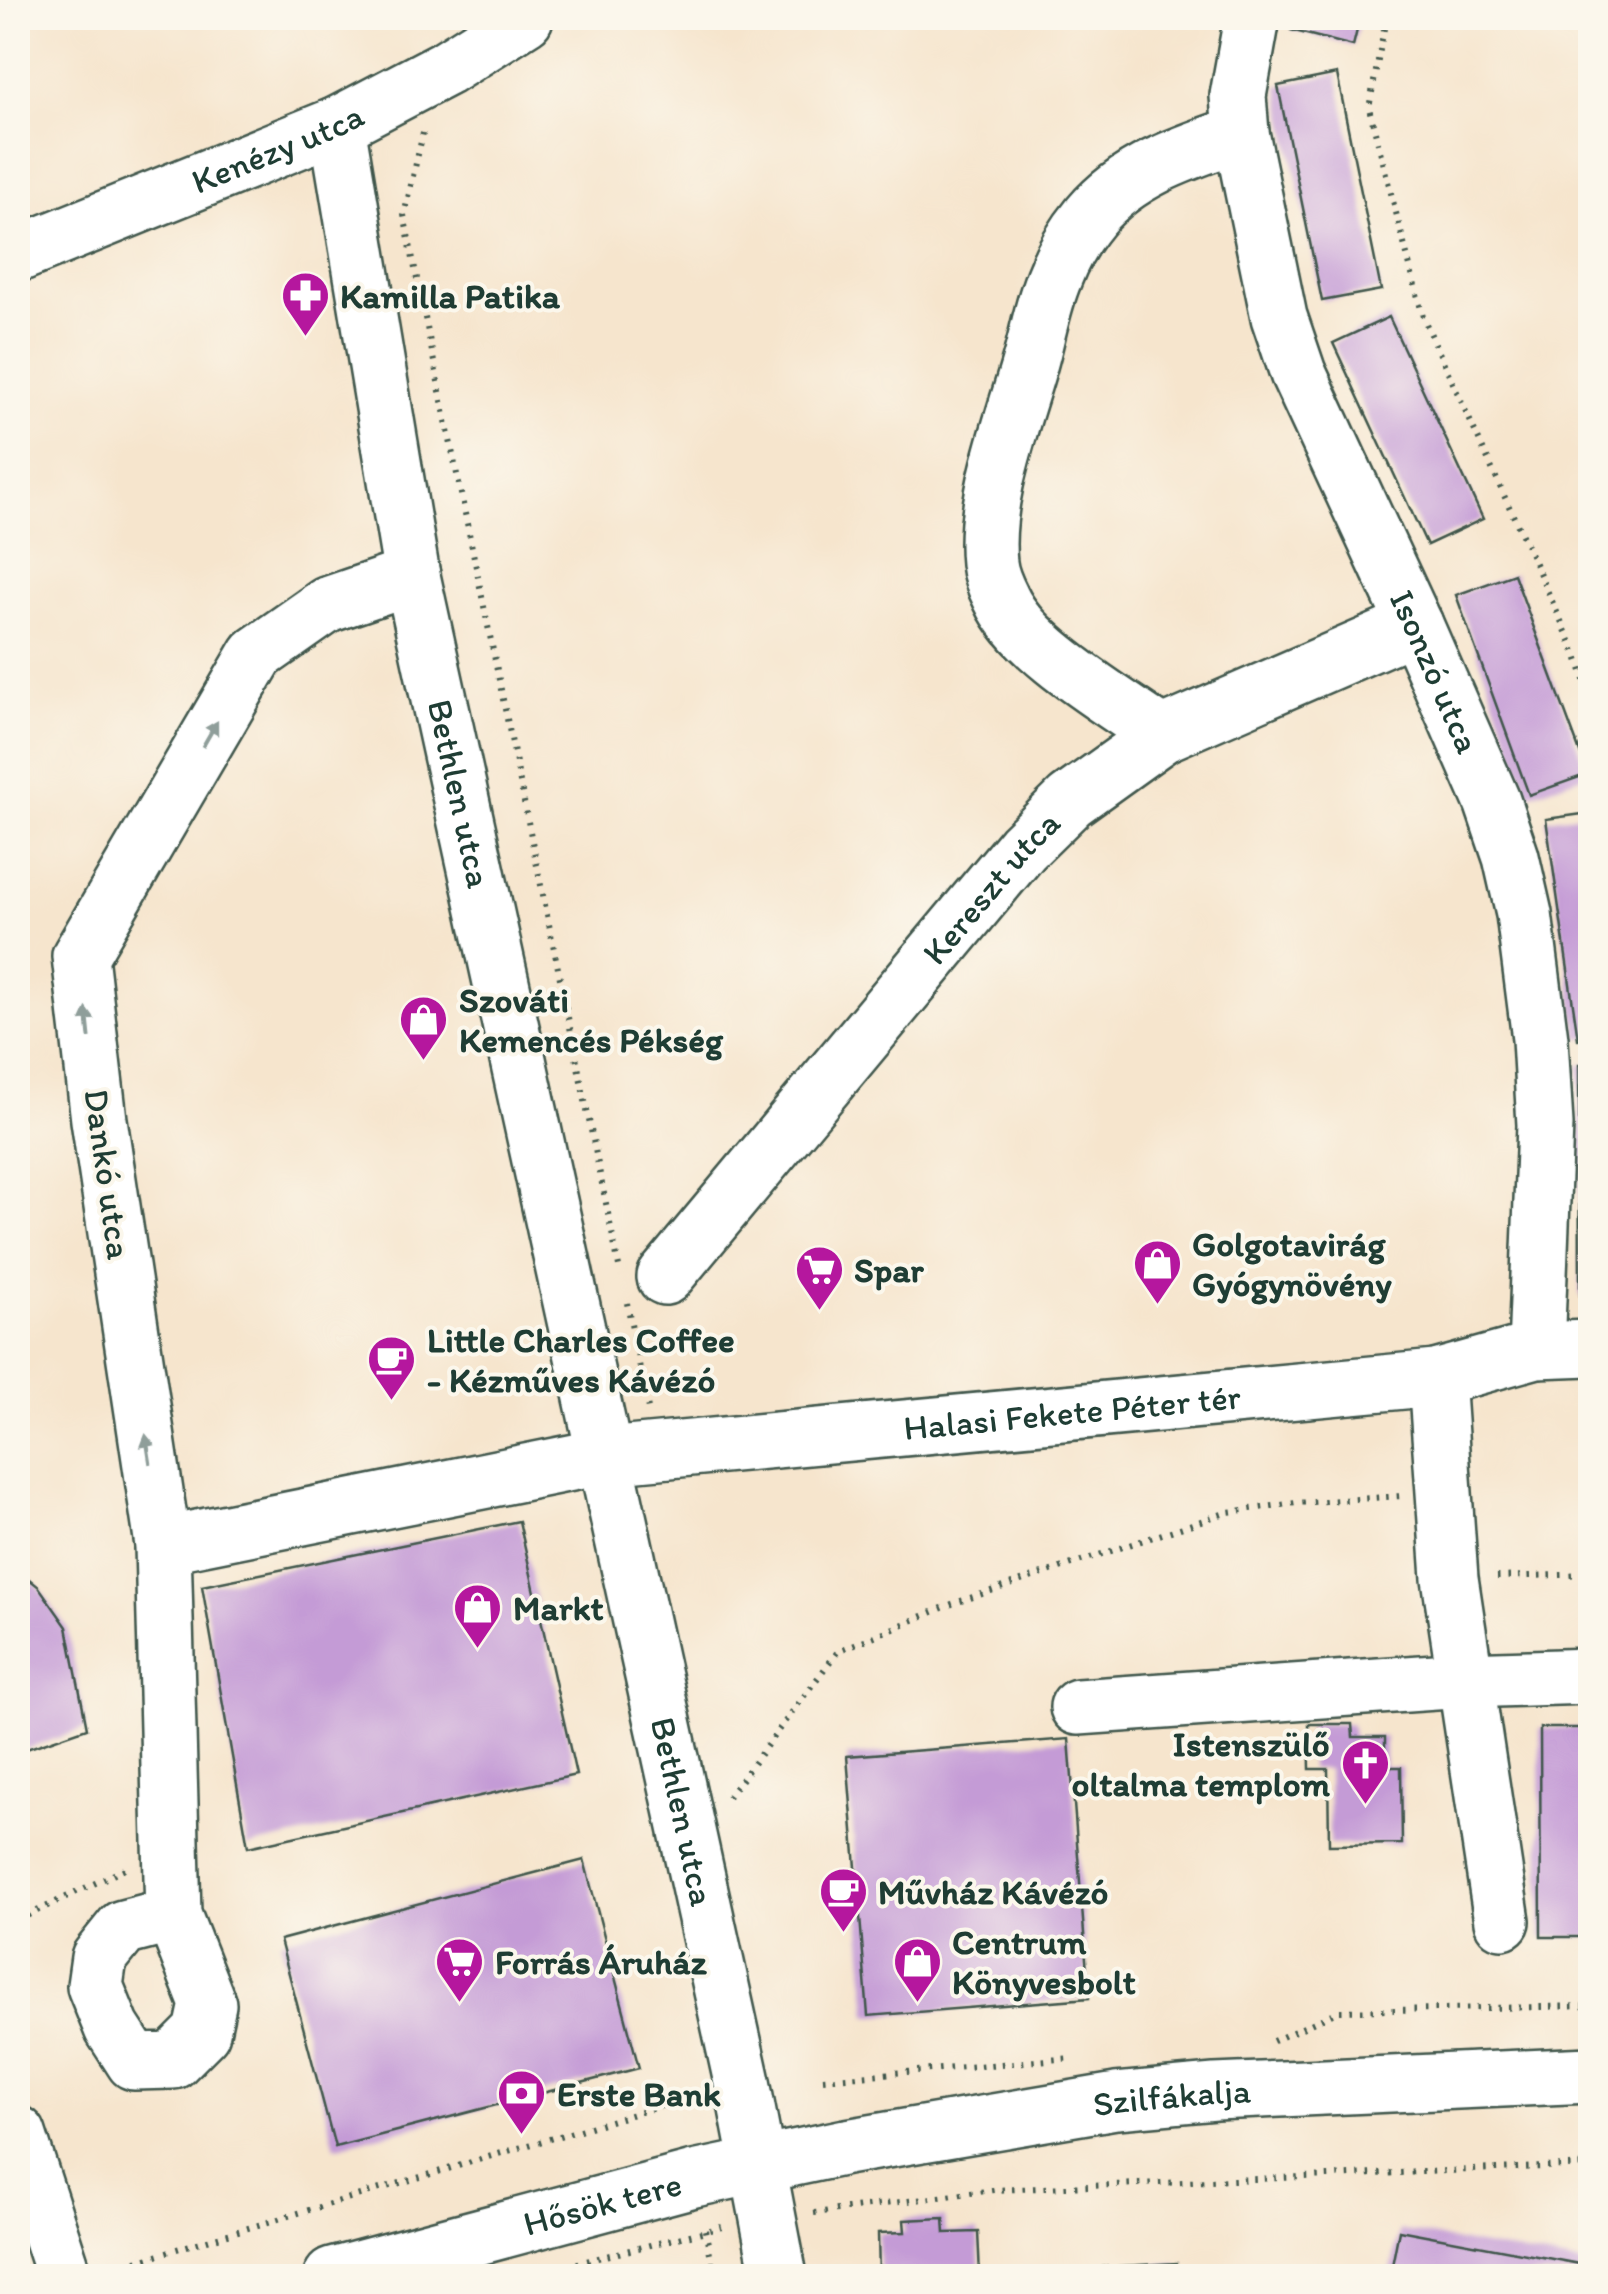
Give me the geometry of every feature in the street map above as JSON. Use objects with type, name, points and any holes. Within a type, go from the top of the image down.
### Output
[{"type":"street","name":"Kenézy utca","points":[[18,254],[337,125],[446,68],[525,18]]},
{"type":"street","name":"Isonzó utca","points":[[1252,18],[1238,96],[1241,133],[1279,317],[1298,374],[1492,801],[1524,914],[1540,1038],[1545,1125],[1536,1350]]},
{"type":"street","name":"Bethlen utca","points":[[337,125],[412,576],[631,1453],[779,2276]]},
{"type":"street","points":[[1162,735],[1058,662],[1022,628],[1002,602],[989,565],[989,528],[1002,461],[1054,276],[1072,242],[1091,215],[1120,188],[1164,160],[1241,133]]},
{"type":"street","name":"Dankó utca","points":[[173,1914],[162,1546],[99,1120],[80,956],[257,654],[327,606],[412,576]]},
{"type":"street","name":"Kereszt utca","points":[[637,1283],[1022,847],[1070,801],[1162,735],[1415,625]]},
{"type":"street","name":"Halasi Fekete Péter tér","points":[[631,1453],[1436,1378],[1536,1350],[1590,1348]]},
{"type":"street","points":[[1436,1378],[1450,1578],[1502,1921]]},
{"type":"street","points":[[162,1546],[631,1453]]},
{"type":"street","points":[[1078,1707],[1464,1680],[1590,1676]]},
{"type":"street","name":"Szilfákalja","points":[[760,2166],[846,2147],[1116,2101],[1215,2092],[1590,2075]]},
{"type":"street","points":[[18,2134],[82,2274]]},
{"type":"street","name":"Hősök tere","points":[[332,2276],[694,2179],[760,2166]]},
{"type":"path","points":[[1386,18],[1369,108],[1422,316],[1578,656],[1590,696]]},
{"type":"path","points":[[427,116],[404,215],[637,1283],[631,1453]]},
{"type":"path","points":[[721,1782],[725,1801],[838,1651],[952,1604],[1228,1512],[1443,1493]]},
{"type":"path","points":[[1450,1578],[1590,1574]]},
{"type":"path","points":[[18,1920],[171,1846]]},
{"type":"path","points":[[1254,2042],[1274,2041],[1339,2011],[1590,2006]]},
{"type":"path","points":[[823,2079],[1078,2057]]},
{"type":"path","points":[[82,2274],[671,2102]]},
{"type":"path","points":[[855,2208],[994,2190],[1590,2165]]},
{"type":"path","points":[[526,2276],[706,2230],[715,2276]]},
{"type":"building","points":[[1294,18],[1360,18],[1353,46],[1291,30]]},
{"type":"building","points":[[1337,74],[1381,290],[1322,301],[1278,86]]},
{"type":"building","points":[[1389,317],[1483,519],[1427,545],[1333,343]]},
{"type":"building","points":[[1514,574],[1588,774],[1529,795],[1456,595]]},
{"type":"building","points":[[1590,813],[1590,1038],[1578,1039],[1546,819]]},
{"type":"building","points":[[1579,1064],[1590,1064],[1590,1296],[1580,1296]]},
{"type":"building","points":[[1586,1403],[1590,1403],[1590,1454],[1587,1454]]},
{"type":"building","points":[[519,1521],[576,1775],[248,1847],[202,1586]]},
{"type":"building","points":[[18,1570],[39,1587],[67,1627],[87,1728],[18,1752]]},
{"type":"building","name":"Istenszülő oltalma templom","points":[[1309,1724],[1352,1724],[1353,1737],[1385,1737],[1385,1767],[1401,1767],[1402,1844],[1329,1845],[1328,1769],[1310,1769]]},
{"type":"building","points":[[1540,1728],[1590,1728],[1590,1937],[1541,1937]]},
{"type":"building","points":[[1069,1739],[1089,1998],[868,2016],[847,1756]]},
{"type":"building","name":"Forrás Áruház","points":[[584,1860],[639,2068],[335,2147],[280,1940]]},
{"type":"building","points":[[944,2218],[945,2233],[978,2232],[980,2276],[879,2276],[878,2233],[905,2232],[904,2220]]},
{"type":"building","points":[[1399,2230],[1590,2266],[1590,2276],[1390,2276]]},
{"type":"building","points":[[1177,2263],[1178,2276],[1104,2276],[1103,2267]]},
{"type":"place","name":"Kamilla Patika","points":[[305,338]]},
{"type":"place","name":"Szováti Kemencés Pékség","points":[[424,1062]]},
{"type":"place","name":"Golgotavirág Gyógynövény","points":[[1157,1306]]},
{"type":"place","name":"Spar","points":[[819,1312]]},
{"type":"place","name":"Little Charles Coffee - Kézműves Kávézó","points":[[392,1402]]},
{"type":"place","name":"Markt","points":[[478,1650]]},
{"type":"place","name":"Istenszülő oltalma templom","points":[[1365,1806]]},
{"type":"place","name":"Művház Kávézó","points":[[843,1934]]},
{"type":"place","name":"Forrás Áruház","points":[[460,2004]]},
{"type":"place","name":"Centrum Könyvesbolt","points":[[917,2004]]},
{"type":"place","name":"Erste Bank","points":[[522,2136]]}]
